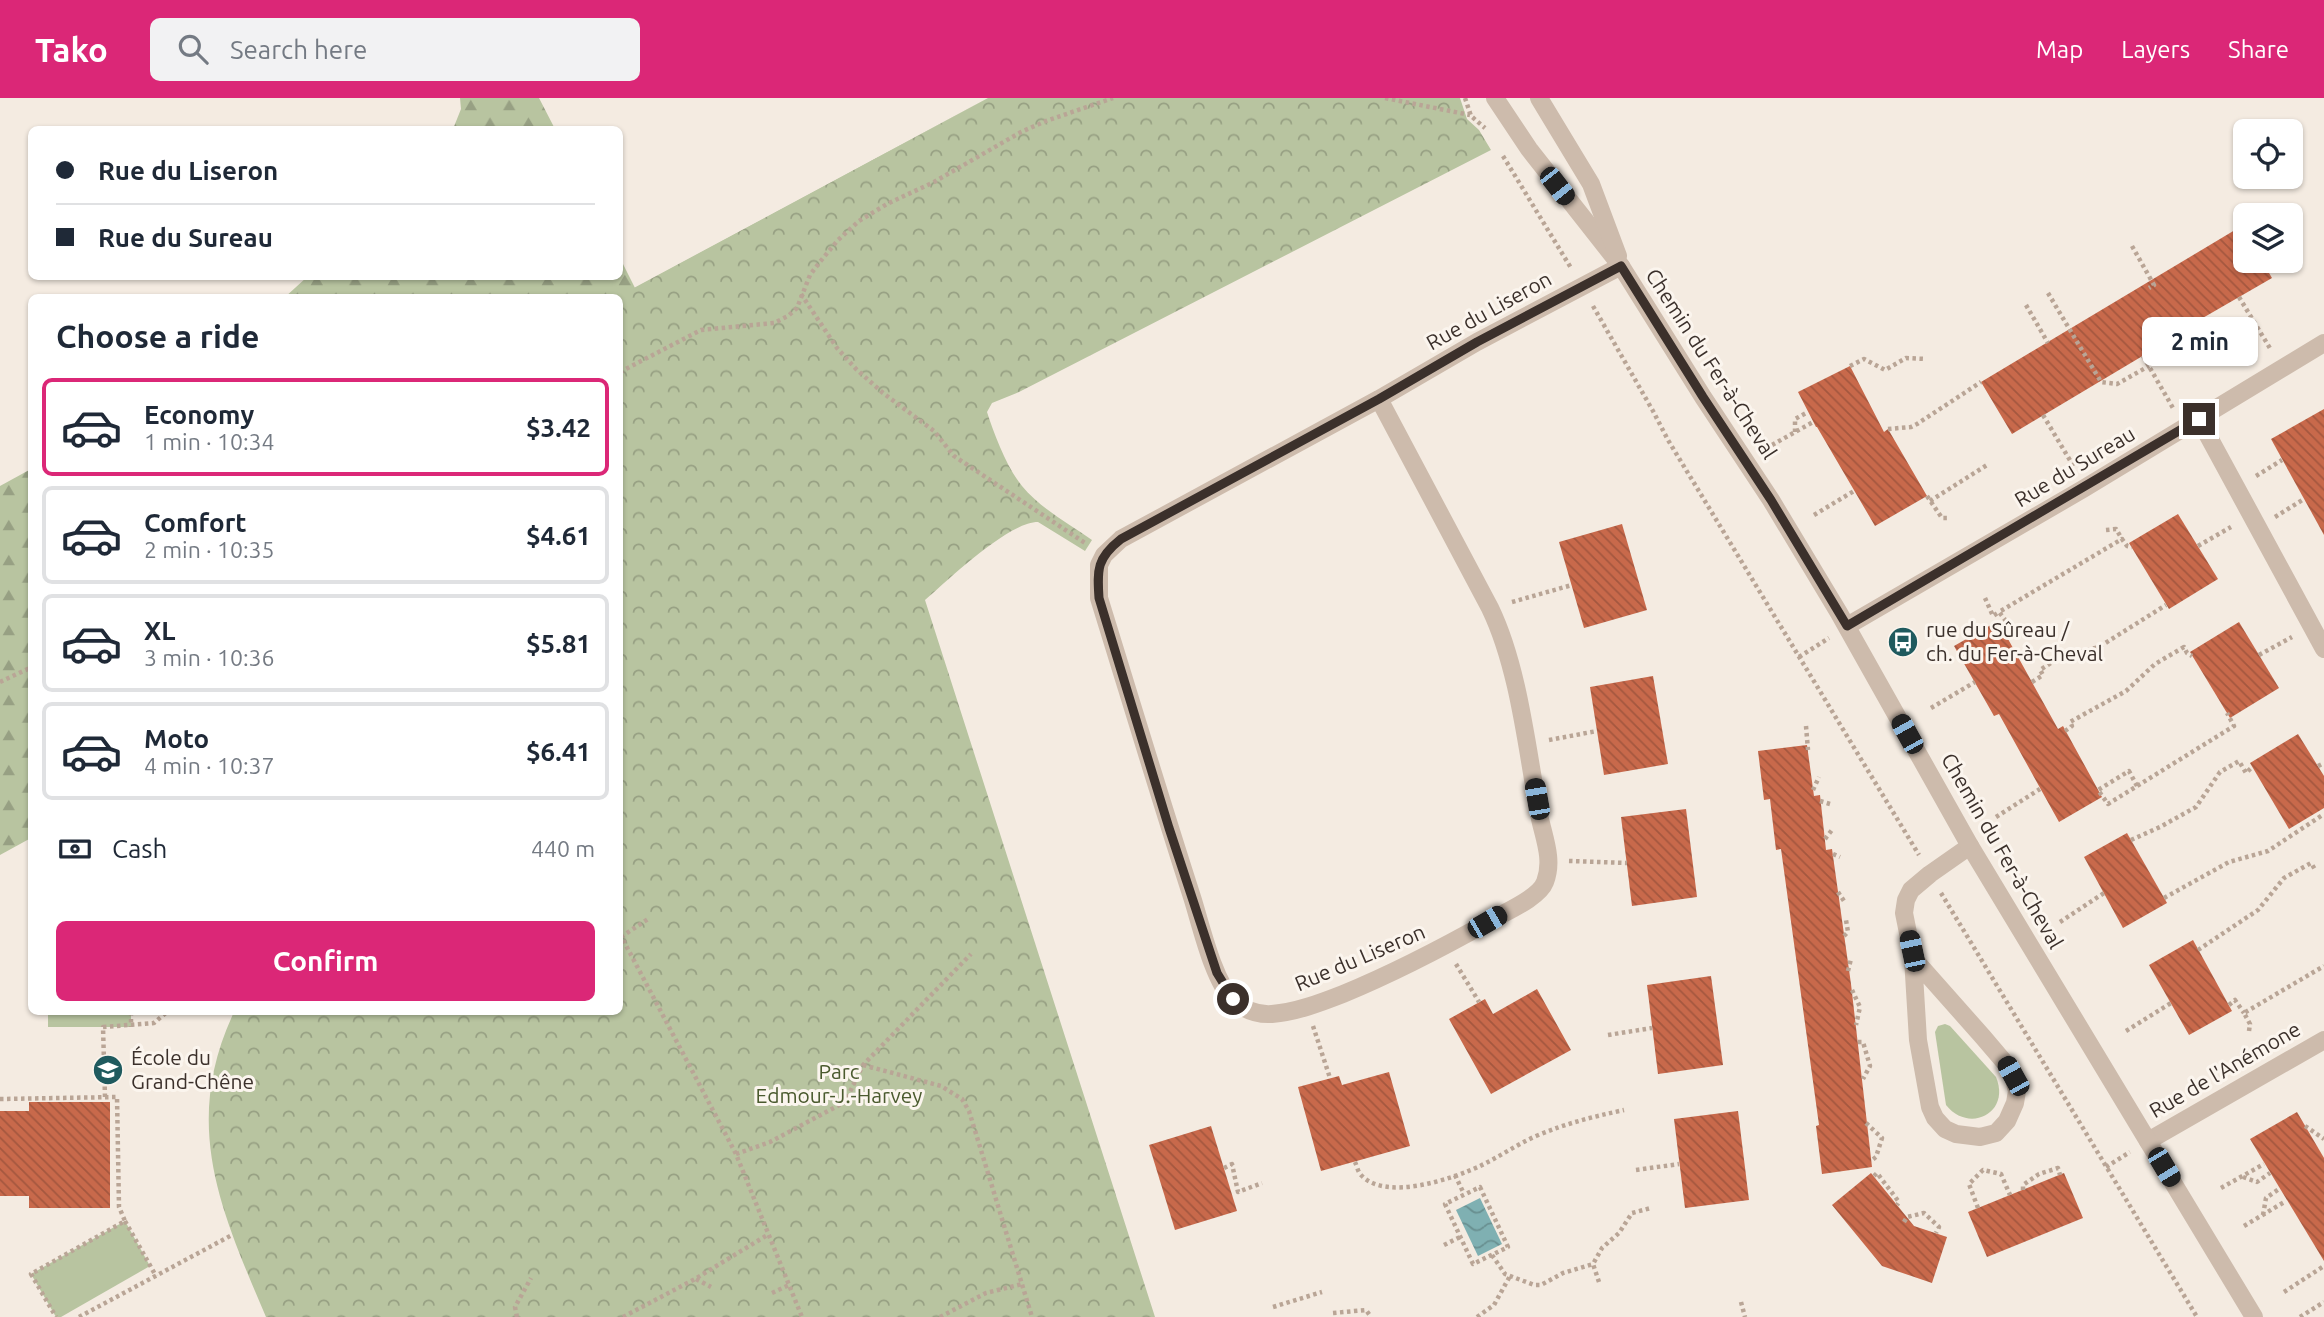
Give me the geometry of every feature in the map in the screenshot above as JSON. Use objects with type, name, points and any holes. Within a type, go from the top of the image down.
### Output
[{"type":"street","name":"Chemin du Fer-à-Cheval","points":[[1495,98],[1545,170],[1621,266],[1771,500],[1847,626],[1970,846],[2255,1317]]},
{"type":"street","name":"Chemin du Fer-à-Cheval","points":[[1539,98],[1591,184],[1621,266]]},
{"type":"street","name":"Rue du Liseron","points":[[1549,863],[1546,881],[1538,892],[1445,947],[1373,982],[1307,1007],[1274,1014],[1252,1012],[1233,999],[1217,973],[1169,828],[1099,598],[1099,565],[1104,555],[1121,539],[1379,399],[1477,342],[1621,266]]},
{"type":"street","name":"Rue du Sureau","points":[[1847,626],[2324,343]]},
{"type":"street","points":[[1379,399],[1490,608],[1504,642],[1527,744],[1549,863]]},
{"type":"street","points":[[2199,419],[2324,649]]},
{"type":"street","points":[[1913,958],[2006,1064],[2013,1076],[2017,1091],[2015,1103],[2007,1121],[1996,1133],[1980,1138],[1956,1134],[1945,1129],[1930,1107],[1918,1040],[1913,958],[1904,912],[1908,894],[1930,874],[1970,846]]},
{"type":"street","name":"Rue de l'Anémone","points":[[2148,1141],[2324,1040]]},
{"type":"path","points":[[623,370],[701,330],[774,323],[788,316],[797,308],[819,263],[838,240],[859,221],[1021,132],[1113,98]]},
{"type":"path","points":[[1385,98],[1471,116]]},
{"type":"path","points":[[1465,98],[1471,116],[1491,135]]},
{"type":"path","points":[[1498,147],[1570,267]]},
{"type":"path","points":[[2132,246],[2154,285],[2149,288]]},
{"type":"path","points":[[2048,293],[2101,382],[2117,384],[2149,366]]},
{"type":"path","points":[[802,295],[837,348],[856,369],[934,431],[954,456],[1089,545]]},
{"type":"path","points":[[2239,297],[2272,350]]},
{"type":"path","points":[[2026,305],[2048,343]]},
{"type":"path","points":[[1597,313],[1668,440],[1918,854]]},
{"type":"path","points":[[2143,356],[2174,408]]},
{"type":"path","points":[[1850,366],[1864,359],[1885,370],[1906,358],[1926,359]]},
{"type":"path","points":[[1888,429],[1917,424],[1981,382]]},
{"type":"path","points":[[1795,432],[1795,419],[1808,412]]},
{"type":"path","points":[[2043,415],[2075,468]]},
{"type":"path","points":[[1772,445],[1813,422]]},
{"type":"path","points":[[2253,478],[2282,460]]},
{"type":"path","points":[[1948,518],[1942,518],[1929,498],[1987,465]]},
{"type":"path","points":[[1814,515],[1854,491]]},
{"type":"path","points":[[2274,517],[2304,499]]},
{"type":"path","points":[[2198,546],[2231,527]]},
{"type":"path","points":[[2106,530],[2116,528],[2127,546],[2132,547]]},
{"type":"path","points":[[1985,598],[1993,616],[2122,539]]},
{"type":"path","points":[[1490,608],[1572,585]]},
{"type":"path","points":[[2032,682],[2043,675],[2040,670],[2060,657],[2099,647],[2166,605]]},
{"type":"path","points":[[1999,612],[2006,621],[2000,625]]},
{"type":"path","points":[[2259,655],[2292,637]]},
{"type":"path","points":[[1799,657],[1813,648]]},
{"type":"path","points":[[2065,731],[2072,726],[2070,722],[2126,691],[2155,664],[2184,648],[2192,656]]},
{"type":"path","points":[[0,682],[28,669]]},
{"type":"path","points":[[1931,708],[1975,682]]},
{"type":"path","points":[[2137,786],[2129,771],[2098,790],[2108,804],[2234,726],[2227,713]]},
{"type":"path","points":[[1805,726],[1808,750]]},
{"type":"path","points":[[1527,744],[1597,731]]},
{"type":"path","points":[[2131,840],[2196,807],[2220,772],[2239,761],[2246,773],[2252,767]]},
{"type":"path","points":[[2318,766],[2324,763]]},
{"type":"path","points":[[1813,790],[1819,777]]},
{"type":"path","points":[[1996,817],[2040,789]]},
{"type":"path","points":[[1820,801],[1830,804]]},
{"type":"path","points":[[2164,898],[2229,862],[2268,851],[2324,814]]},
{"type":"path","points":[[1825,839],[1832,830]]},
{"type":"path","points":[[1833,854],[1840,857]]},
{"type":"path","points":[[1549,863],[1579,859],[1600,863],[1627,863]]},
{"type":"path","points":[[2198,950],[2258,910],[2284,878],[2311,863],[2316,871]]},
{"type":"path","points":[[1940,890],[2197,1317]]},
{"type":"path","points":[[1838,892],[1844,901]]},
{"type":"path","points":[[2060,922],[2104,893]]},
{"type":"path","points":[[623,933],[648,919]]},
{"type":"path","points":[[1844,936],[1848,932],[1846,920]]},
{"type":"path","points":[[623,941],[736,1154],[802,1317]]},
{"type":"path","points":[[1445,947],[1479,1002]]},
{"type":"path","points":[[736,1154],[770,1142],[845,1102],[863,1065],[971,954]]},
{"type":"path","points":[[1848,971],[1851,959]]},
{"type":"path","points":[[2244,1013],[2324,966]]},
{"type":"path","points":[[1852,990],[1860,1007],[1856,1025]]},
{"type":"path","points":[[2229,1005],[2235,1000],[2250,1024],[2249,1031]]},
{"type":"path","points":[[2126,1031],[2171,1003]]},
{"type":"path","points":[[1307,1007],[1330,1079]]},
{"type":"path","points":[[131,1015],[131,1027]]},
{"type":"path","points":[[105,1097],[103,1027],[131,1027],[154,1023],[163,1015]]},
{"type":"path","points":[[1608,1035],[1652,1028]]},
{"type":"path","points":[[1858,1042],[1863,1042],[1870,1066],[1863,1079]]},
{"type":"path","points":[[863,1065],[941,1086],[962,1099],[969,1111],[1032,1317]]},
{"type":"path","points":[[0,1098],[117,1097],[120,1207],[156,1276]]},
{"type":"path","points":[[1355,1162],[1360,1176],[1372,1182],[1393,1187],[1419,1187],[1480,1166],[1502,1152],[1576,1120],[1624,1110]]},
{"type":"path","points":[[1866,1123],[1882,1138],[1876,1157],[1871,1161]]},
{"type":"path","points":[[2305,1126],[2324,1139]]},
{"type":"path","points":[[2106,1167],[2120,1158]]},
{"type":"path","points":[[1224,1168],[1232,1164],[1238,1192],[1262,1183]]},
{"type":"path","points":[[1636,1170],[1679,1164]]},
{"type":"path","points":[[2221,1188],[2264,1164]]},
{"type":"path","points":[[2023,1190],[2023,1185],[2039,1174],[2058,1168],[2060,1175]]},
{"type":"path","points":[[1978,1208],[1969,1184],[1983,1170],[2001,1174],[2010,1195]]},
{"type":"path","points":[[1874,1177],[1877,1173],[1899,1202],[1897,1205]]},
{"type":"path","points":[[2242,1176],[2257,1182],[2270,1173]]},
{"type":"path","points":[[1455,1175],[1464,1194]]},
{"type":"path","points":[[1480,1187],[1508,1247],[1473,1265],[1445,1204],[1464,1194],[1480,1187]]},
{"type":"path","points":[[2263,1215],[2266,1198],[2279,1189]]},
{"type":"path","points":[[2244,1226],[2286,1201]]},
{"type":"path","points":[[1492,1255],[1505,1274],[1541,1285],[1563,1273],[1593,1264],[1602,1248],[1619,1233],[1632,1213],[1651,1208]]},
{"type":"path","points":[[1904,1222],[1906,1217],[1924,1213],[1939,1227],[1936,1233]]},
{"type":"path","points":[[56,1317],[31,1274],[125,1221]]},
{"type":"path","points":[[623,1317],[695,1279],[769,1234]]},
{"type":"path","points":[[79,1317],[232,1235]]},
{"type":"path","points":[[1444,1245],[1460,1237]]},
{"type":"path","points":[[1593,1264],[1599,1282]]},
{"type":"path","points":[[2284,1292],[2324,1266]]},
{"type":"path","points":[[1477,1317],[1494,1305],[1510,1276]]},
{"type":"path","points":[[517,1317],[515,1307],[531,1278]]},
{"type":"path","points":[[695,1279],[710,1287]]},
{"type":"path","points":[[940,1317],[986,1293],[1022,1284]]},
{"type":"path","points":[[772,1293],[789,1285]]},
{"type":"path","points":[[1273,1307],[1322,1292]]},
{"type":"path","points":[[1741,1302],[1745,1317]]},
{"type":"path","points":[[2300,1317],[2324,1302]]},
{"type":"path","points":[[1332,1313],[1366,1310],[1371,1317]]},
{"type":"green space","points":[[460,98],[539,98],[553,126],[454,126],[461,109]]},
{"type":"green space","points":[[988,98],[623,296],[623,294],[288,294],[304,280],[623,280],[623,264],[635,288]]},
{"type":"green space","name":"Parc Edmour-J.-Harvey","points":[[988,98],[1460,98],[1467,119],[1479,130],[1491,150],[1019,392],[992,403],[987,412],[1001,450],[1016,479],[1037,501],[1092,540],[1085,551],[1038,522],[1025,525],[995,541],[925,600],[1155,1317],[266,1317],[235,1241],[213,1167],[209,1130],[210,1092],[218,1053],[233,1015],[623,1015],[623,294]]},
{"type":"green space","points":[[28,471],[28,840],[0,855],[0,486]]},
{"type":"green space","points":[[48,1015],[131,1015],[131,1027],[48,1027]]},
{"type":"green space","points":[[1938,1026],[1950,1026],[1996,1077],[1998,1101],[1985,1115],[1966,1118],[1955,1114],[1946,1105],[1935,1032]]},
{"type":"green space","points":[[125,1221],[150,1266],[61,1317],[56,1317],[31,1274]]},
{"type":"water","points":[[1480,1198],[1502,1244],[1478,1256],[1456,1210]]},
{"type":"building","points":[[2233,231],[2233,273],[2269,273],[2272,278],[2012,434],[1981,382]]},
{"type":"building","points":[[1850,366],[1884,432],[1888,429],[1927,496],[1875,526],[1798,392]]},
{"type":"building","points":[[2324,409],[2324,535],[2271,439]]},
{"type":"building","points":[[2178,514],[2218,579],[2169,609],[2129,543]]},
{"type":"building","points":[[1622,524],[1647,610],[1584,628],[1559,542]]},
{"type":"building","points":[[1998,621],[2058,729],[2063,726],[2102,797],[2059,822],[1999,714],[1994,716],[1954,646]]},
{"type":"building","points":[[2239,622],[2279,688],[2230,718],[2190,652]]},
{"type":"building","points":[[1653,676],[1668,764],[1604,775],[1590,687]]},
{"type":"building","points":[[2298,734],[2324,776],[2324,808],[2289,829],[2250,763]]},
{"type":"building","points":[[1807,745],[1814,796],[1820,795],[1826,850],[1832,849],[1872,1167],[1822,1174],[1816,1126],[1819,1125],[1781,849],[1776,850],[1770,799],[1764,800],[1758,751]]},
{"type":"building","points":[[1686,809],[1697,897],[1632,906],[1621,817]]},
{"type":"building","points":[[2127,833],[2167,903],[2123,928],[2084,857]]},
{"type":"building","points":[[2193,940],[2232,1011],[2189,1035],[2149,965]]},
{"type":"building","points":[[1711,976],[1723,1065],[1658,1074],[1647,985]]},
{"type":"building","points":[[1537,989],[1571,1050],[1491,1094],[1449,1019],[1485,999],[1493,1014]]},
{"type":"building","points":[[1389,1072],[1410,1146],[1321,1171],[1298,1087],[1339,1076],[1342,1085]]},
{"type":"building","points":[[29,1102],[110,1102],[110,1208],[29,1208],[29,1196],[0,1196],[0,1111],[29,1111]]},
{"type":"building","points":[[1738,1111],[1749,1200],[1685,1208],[1674,1119]]},
{"type":"building","points":[[2297,1112],[2324,1158],[2324,1261],[2250,1139]]},
{"type":"building","points":[[1211,1126],[1237,1211],[1175,1230],[1149,1145]]},
{"type":"building","points":[[1871,1173],[1914,1226],[1947,1237],[1932,1283],[1882,1266],[1832,1205]]},
{"type":"building","points":[[2064,1173],[2083,1218],[1987,1257],[1968,1212]]},
{"type":"place","name":"rue du Sûreau / ch. du Fer-à-Cheval","points":[[1903,642]]},
{"type":"place","name":"École du Grand-Chêne","points":[[108,1070]]},
{"type":"route","points":[[1233,999],[1217,973],[1169,828],[1099,598],[1099,565],[1104,555],[1121,539],[1379,399],[1477,342],[1621,266],[1771,500],[1847,626],[2199,419]]}]
